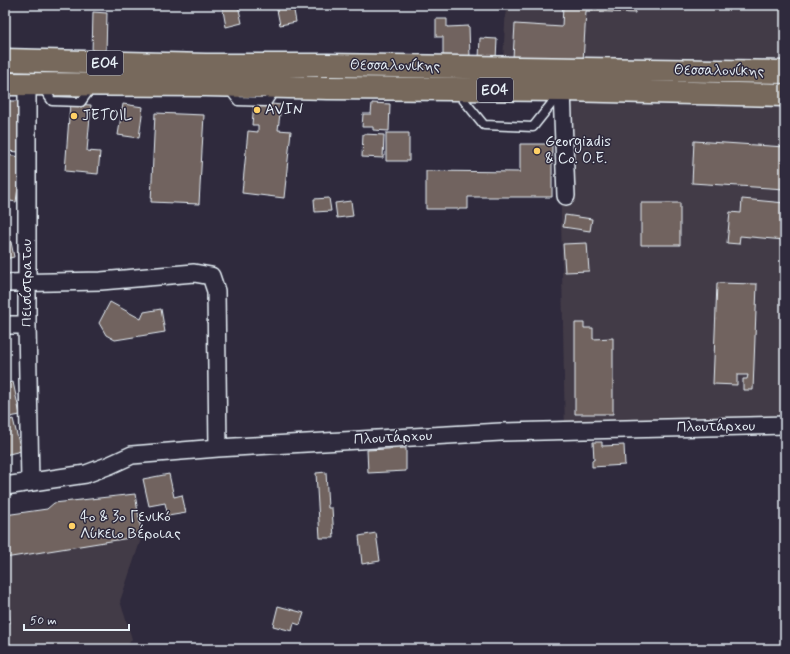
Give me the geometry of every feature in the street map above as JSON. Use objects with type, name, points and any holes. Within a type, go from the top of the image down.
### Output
[{"type":"main road","name":"Θεσσαλονίκης","points":[[5,60],[205,75],[226,86],[562,90],[785,95]]},
{"type":"main road","name":"Θεσσαλονίκης","points":[[5,84],[93,84],[327,65],[785,72]]},
{"type":"street","name":"Πεισίστρατου","points":[[30,482],[26,283],[33,84]]},
{"type":"street","points":[[562,90],[566,196]]},
{"type":"street","points":[[5,283],[101,281],[194,272],[211,276],[216,291],[218,448]]},
{"type":"street","points":[[5,325],[27,325]]},
{"type":"street","name":"Πλουτάρχου","points":[[5,486],[86,474],[132,455],[218,448],[501,432],[785,425]]},
{"type":"lane","points":[[455,89],[484,125],[532,127],[562,90]]},
{"type":"shaded area","points":[[506,5],[785,5],[785,66],[503,62]]},
{"type":"shaded area","points":[[559,102],[785,106],[785,435],[694,437],[565,435]]},
{"type":"shaded area","points":[[135,494],[142,536],[120,601],[132,639],[125,649],[5,649],[5,515],[47,509],[54,503]]},
{"type":"building","points":[[222,5],[238,5],[242,23],[226,27]]},
{"type":"building","points":[[276,5],[293,5],[296,22],[280,25]]},
{"type":"building","points":[[563,5],[636,5],[635,13],[586,11],[583,62],[513,58],[515,24],[562,27]]},
{"type":"building","points":[[93,12],[107,13],[106,53],[92,53]]},
{"type":"building","points":[[436,19],[447,19],[447,27],[469,26],[470,58],[443,58],[443,37],[436,37]]},
{"type":"building","points":[[480,38],[497,39],[496,59],[479,58]]},
{"type":"building","points":[[5,101],[22,101],[20,152],[5,151]]},
{"type":"building","points":[[254,102],[281,105],[278,130],[291,131],[284,198],[242,193],[248,131],[258,132],[258,125],[252,125]]},
{"type":"building","points":[[372,103],[390,104],[389,131],[373,130],[373,127],[362,127],[363,114],[371,114]]},
{"type":"building","points":[[70,104],[91,105],[87,151],[100,152],[98,174],[65,171]]},
{"type":"building","points":[[123,104],[143,107],[139,138],[118,135]]},
{"type":"building","points":[[155,113],[204,115],[199,204],[151,202]]},
{"type":"building","points":[[386,133],[409,133],[409,161],[386,161]]},
{"type":"building","points":[[363,134],[384,135],[383,158],[362,157]]},
{"type":"building","points":[[694,141],[785,147],[785,189],[692,183]]},
{"type":"building","points":[[520,144],[552,144],[552,197],[468,197],[468,209],[426,209],[426,171],[520,172]]},
{"type":"building","points":[[5,155],[22,157],[16,202],[5,200]]},
{"type":"building","points":[[329,198],[331,211],[315,212],[314,199]]},
{"type":"building","points":[[742,199],[785,203],[784,240],[740,236],[739,244],[727,243],[730,212],[741,213]]},
{"type":"building","points":[[351,201],[353,216],[337,218],[335,203]]},
{"type":"building","points":[[641,203],[680,203],[680,245],[641,245]]},
{"type":"building","points":[[565,215],[592,219],[590,231],[563,227]]},
{"type":"building","points":[[10,237],[14,257],[5,259],[5,238]]},
{"type":"building","points":[[587,243],[589,271],[565,272],[563,244]]},
{"type":"building","points":[[717,283],[757,284],[753,390],[743,390],[743,379],[747,379],[748,375],[737,375],[737,385],[713,384]]},
{"type":"building","points":[[110,302],[141,319],[144,312],[161,309],[165,332],[115,340],[106,335],[99,323]]},
{"type":"building","points":[[575,323],[584,323],[584,328],[593,328],[593,339],[613,338],[613,414],[575,414]]},
{"type":"building","points":[[13,382],[20,415],[5,418],[5,384]]},
{"type":"building","points":[[13,419],[21,451],[5,455],[5,422]]},
{"type":"building","points":[[593,442],[602,442],[602,446],[624,445],[625,465],[592,467],[592,460],[594,460]]},
{"type":"building","points":[[406,448],[406,471],[368,473],[367,450]]},
{"type":"building","points":[[326,472],[328,508],[332,508],[334,538],[320,538],[316,473]]},
{"type":"building","points":[[169,474],[174,497],[182,495],[186,513],[168,516],[165,503],[149,506],[143,479]]},
{"type":"building","name":"4ο & 3ο Γενικό Λύκειο Βέροιας","points":[[135,494],[142,536],[5,558],[5,515],[47,509],[54,503]]},
{"type":"building","points":[[376,533],[380,561],[362,564],[359,536]]},
{"type":"building","points":[[5,591],[10,623],[5,623]]},
{"type":"building","points":[[278,606],[304,613],[300,625],[294,623],[292,631],[273,626]]},
{"type":"place","name":"AVIN","points":[[257,110]]},
{"type":"place","name":"JETOIL","points":[[74,116]]},
{"type":"place","name":"Georgiadis & Co. O.E.","points":[[537,151]]},
{"type":"place","name":"4ο & 3ο Γενικό Λύκειο Βέροιας","points":[[72,526]]}]
